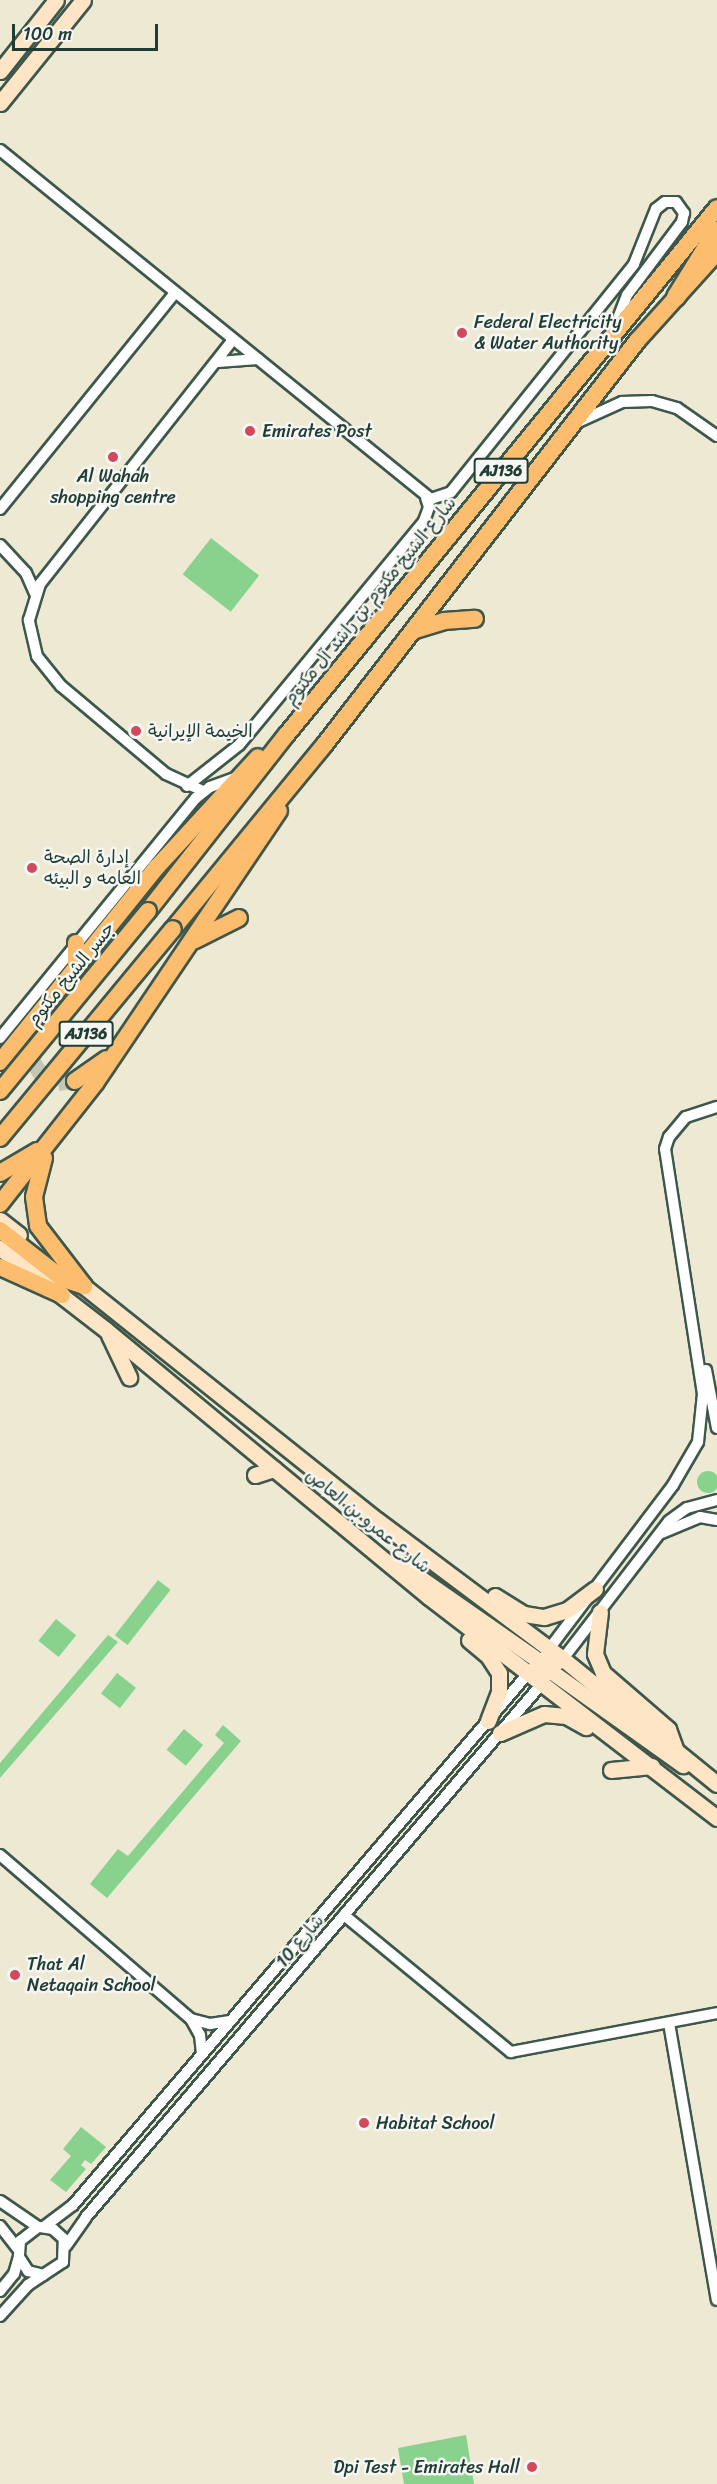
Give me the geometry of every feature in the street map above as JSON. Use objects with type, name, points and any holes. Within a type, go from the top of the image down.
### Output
[{"type":"highway","points":[[676,297],[717,231]]},
{"type":"main road","points":[[0,71],[56,0]]},
{"type":"main road","points":[[0,103],[83,0]]},
{"type":"main road","name":"شارع الشيخ مكتوم بن راشد آل مكتوم","points":[[148,911],[287,734],[717,208]]},
{"type":"main road","name":"AJ136","points":[[0,1138],[293,783],[415,630],[637,341],[717,252]]},
{"type":"main road","points":[[415,630],[444,621],[476,619]]},
{"type":"main road","points":[[2,1059],[157,867],[239,777],[287,734]]},
{"type":"main road","points":[[0,1204],[50,1143],[125,1041],[267,832],[293,783]]},
{"type":"main road","name":"جسر الشيخ مكتوم","points":[[0,1091],[148,911]]},
{"type":"main road","points":[[194,941],[239,918]]},
{"type":"main road","points":[[76,943],[76,968]]},
{"type":"main road","points":[[33,1045],[48,1004]]},
{"type":"main road","points":[[0,1037],[2,1059]]},
{"type":"main road","points":[[75,1081],[125,1041]]},
{"type":"main road","points":[[0,1173],[50,1143]]},
{"type":"main road","points":[[50,1143],[35,1187],[36,1217],[43,1235],[84,1286]]},
{"type":"main road","name":"شارع عمرو بن العاص","points":[[0,1220],[448,1572],[544,1655],[563,1659],[717,1784]]},
{"type":"main road","points":[[0,1230],[63,1279],[84,1286]]},
{"type":"main road","name":"شارع عمرو بن العاص","points":[[0,1248],[106,1330],[392,1564],[429,1597],[717,1818]]},
{"type":"main road","points":[[0,1268],[62,1295]]},
{"type":"main road","points":[[106,1330],[129,1377]]},
{"type":"main road","points":[[255,1475],[274,1469]]},
{"type":"main road","points":[[392,1564],[413,1570],[544,1655]]},
{"type":"main road","points":[[448,1572],[467,1577],[518,1611],[536,1617],[554,1616],[595,1589]]},
{"type":"main road","points":[[429,1597],[436,1612],[488,1656],[499,1674],[499,1692],[488,1720]]},
{"type":"main road","points":[[600,1612],[595,1654],[603,1673],[668,1729],[675,1748]]},
{"type":"main road","points":[[529,1673],[552,1672],[677,1762],[695,1766]]},
{"type":"main road","points":[[500,1733],[532,1716],[556,1713],[606,1740],[619,1741]]},
{"type":"main road","points":[[611,1770],[652,1766]]},
{"type":"street","points":[[1,149],[426,498],[429,507],[424,520],[239,745],[187,786]]},
{"type":"street","points":[[426,498],[442,498],[451,492],[634,264],[656,209],[665,202],[676,202],[684,213],[682,222],[627,295],[614,333]]},
{"type":"street","points":[[0,509],[175,294]]},
{"type":"street","points":[[203,791],[187,786],[166,774],[47,671],[33,647],[29,629],[35,593],[233,340]]},
{"type":"street","points":[[218,362],[258,359]]},
{"type":"street","points":[[574,425],[622,402],[652,401],[678,408],[717,436]]},
{"type":"street","points":[[0,545],[26,573],[35,593]]},
{"type":"street","points":[[0,1037],[203,791],[239,777]]},
{"type":"street","points":[[717,1107],[686,1117],[676,1126],[665,1149],[697,1354],[705,1366],[717,1428]]},
{"type":"street","name":"شارع 10","points":[[42,2226],[73,2205],[529,1673],[595,1589],[695,1449],[704,1411],[697,1354]]},
{"type":"street","name":"شارع 10","points":[[66,2247],[86,2217],[563,1659],[659,1534],[687,1508],[717,1500]]},
{"type":"street","points":[[659,1534],[687,1520],[717,1520]]},
{"type":"street","points":[[0,1855],[191,2019],[200,2035],[202,2054]]},
{"type":"street","points":[[344,1915],[511,2052],[717,2013]]},
{"type":"street","points":[[191,2019],[210,2024],[230,2021]]},
{"type":"street","points":[[669,2023],[717,2300]]},
{"type":"street","points":[[0,2201],[42,2226],[59,2233],[66,2247],[58,2268],[24,2289],[0,2316]]},
{"type":"street","points":[[0,2226],[28,2271],[44,2275]]},
{"type":"street","points":[[0,2291],[14,2274],[24,2235],[42,2226]]},
{"type":"green space","points":[[211,538],[259,576],[231,612],[183,574]]},
{"type":"green space","points":[[708,1471],[716,1474],[719,1482],[716,1490],[708,1493],[700,1490],[697,1482],[700,1474]]},
{"type":"green space","points":[[158,1580],[171,1590],[128,1645],[115,1635]]},
{"type":"green space","points":[[56,1619],[76,1635],[59,1657],[38,1641]]},
{"type":"green space","points":[[108,1635],[118,1642],[0,1778],[0,1763]]},
{"type":"green space","points":[[117,1673],[136,1688],[120,1708],[101,1693]]},
{"type":"green space","points":[[223,1725],[241,1741],[107,1898],[90,1884],[118,1849],[128,1856],[224,1743],[215,1735]]},
{"type":"green space","points":[[184,1729],[203,1745],[186,1766],[167,1750]]},
{"type":"green space","points":[[81,2127],[106,2147],[91,2164],[85,2160],[81,2165],[86,2169],[66,2192],[50,2180],[71,2156],[63,2149]]},
{"type":"green space","points":[[466,2435],[474,2484],[404,2484],[398,2448]]},
{"type":"tunnel","points":[[33,1045],[33,1062],[42,1076],[58,1083],[75,1081]]},
{"type":"place","name":"Federal Electricity & Water Authority","points":[[462,333]]},
{"type":"place","name":"Emirates Post","points":[[250,431]]},
{"type":"place","name":"Al Wahah shopping centre","points":[[113,457]]},
{"type":"place","name":"الخيمة الإيرانية","points":[[136,731]]},
{"type":"place","name":"إدارة الصحة العامه و البيئه","points":[[32,868]]},
{"type":"place","name":"That Al Netaqain School","points":[[15,1975]]},
{"type":"place","name":"Habitat School","points":[[364,2123]]},
{"type":"place","name":"Dpi Test - Emirates Hall","points":[[532,2467]]}]
